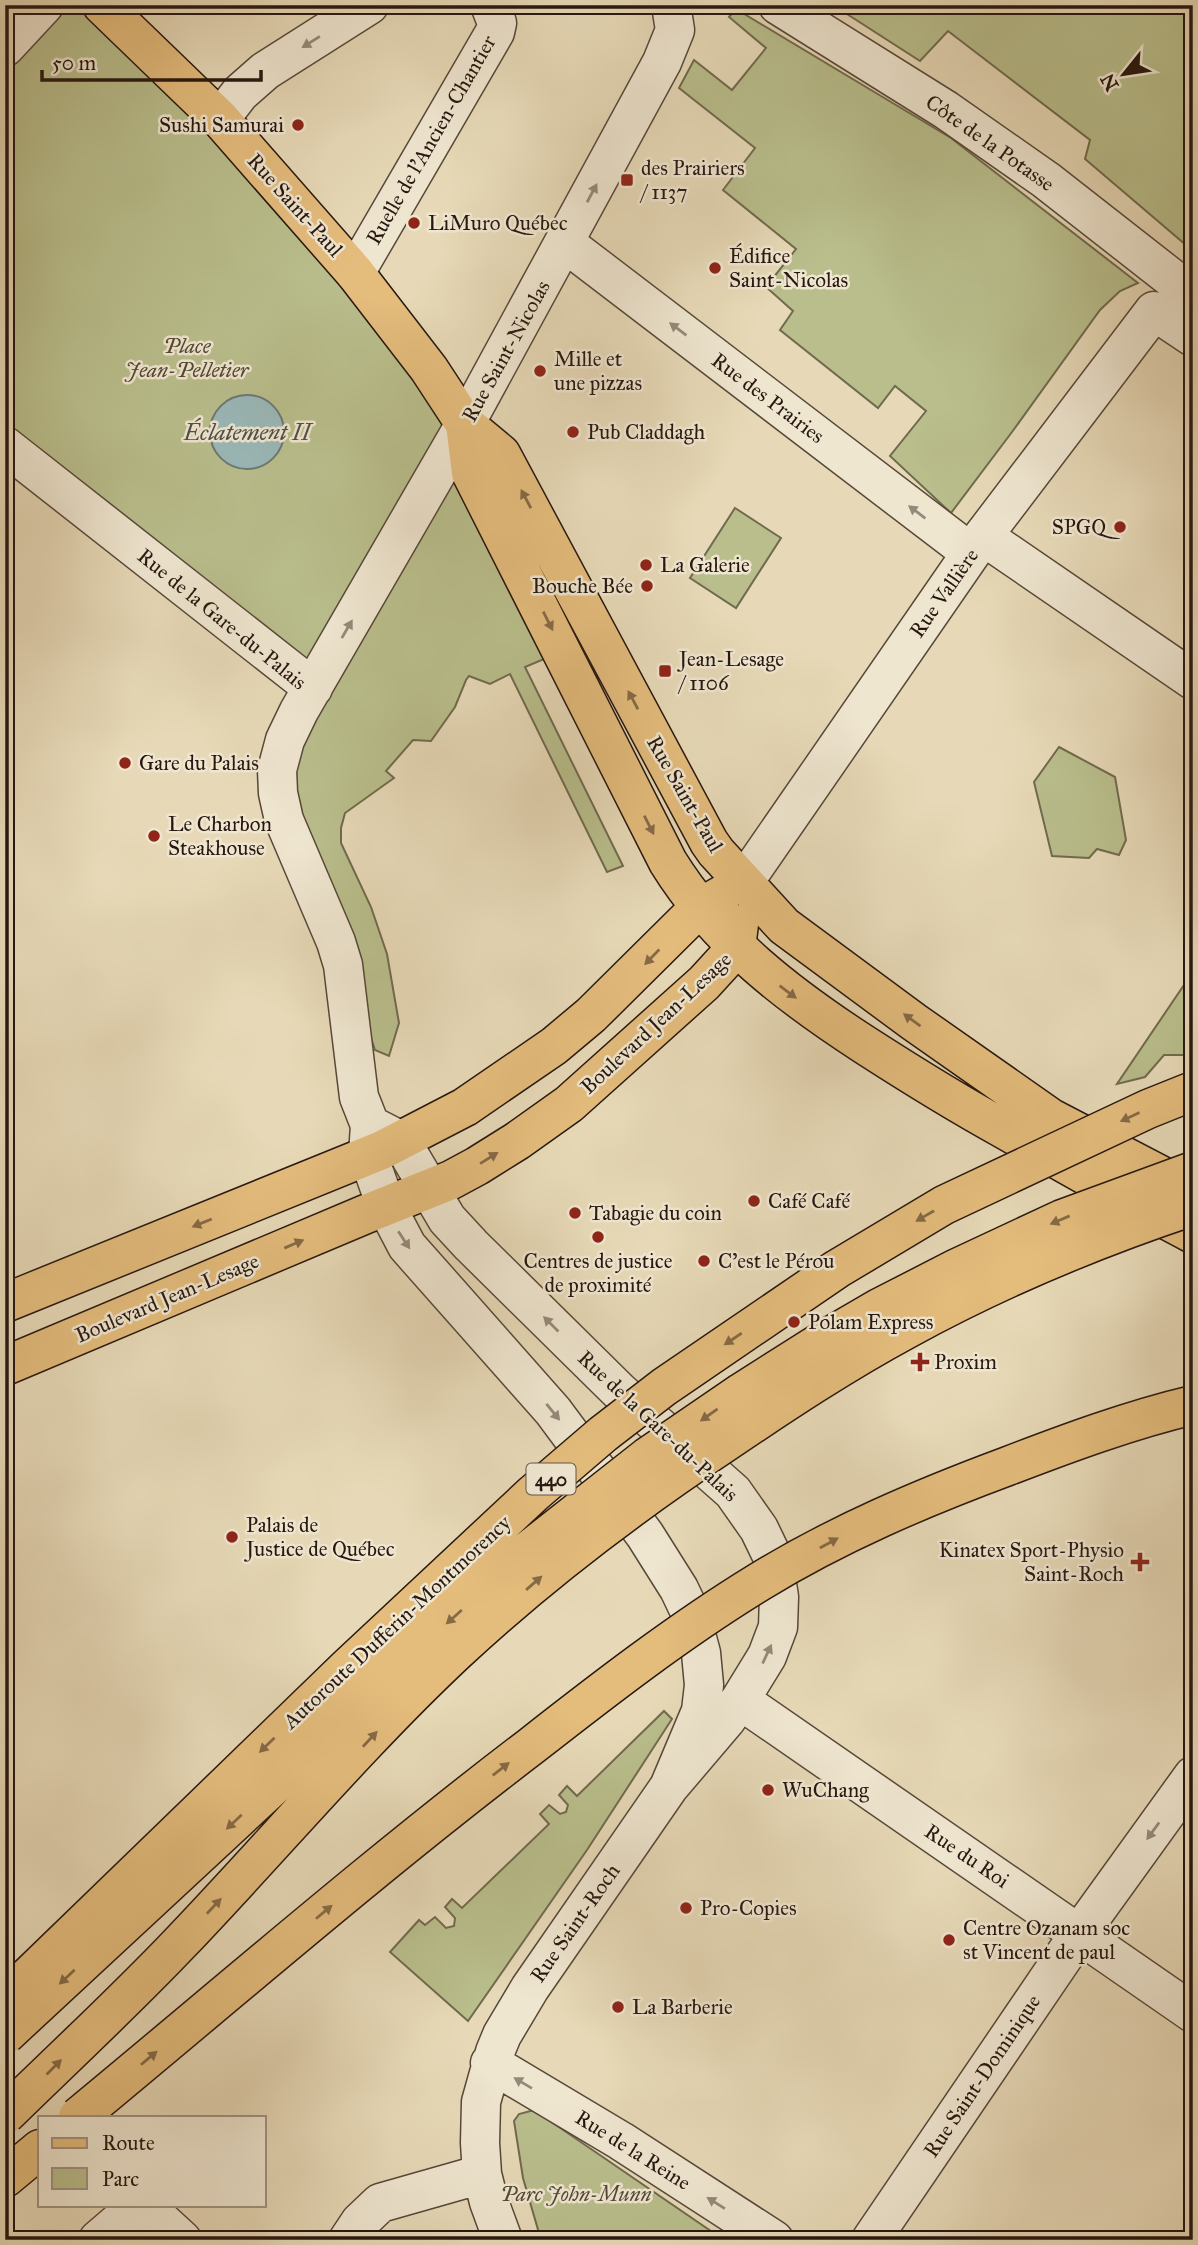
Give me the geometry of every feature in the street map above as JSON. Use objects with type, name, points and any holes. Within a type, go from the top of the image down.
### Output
[{"type":"main road","name":"Rue Saint-Paul","points":[[103,5],[220,119],[355,273],[429,369],[465,424],[501,454],[703,830],[716,852],[744,883],[784,926],[813,949],[1051,1118],[1190,1189]]},
{"type":"main road","name":"Rue Saint-Paul","points":[[465,424],[471,473],[652,832],[683,887],[699,908],[736,948],[763,972],[824,1018],[936,1091],[1193,1234]]},
{"type":"main road","points":[[5,1303],[380,1140],[465,1107],[554,1046],[591,1016],[699,908],[744,883]]},
{"type":"main road","name":"Boulevard Jean-Lesage","points":[[5,1366],[428,1190],[487,1160],[517,1141],[569,1104],[704,983],[736,948],[744,883]]},
{"type":"main road","points":[[988,1120],[1008,1088]]},
{"type":"main road","name":"Autoroute Dufferin-Montmorency","points":[[5,1999],[348,1667],[524,1503],[603,1434],[664,1387],[836,1269],[944,1205],[1148,1109],[1193,1091]]},
{"type":"main road","points":[[5,2035],[435,1633],[520,1557],[647,1457],[824,1340],[923,1285],[1062,1219],[1190,1189]]},
{"type":"main road","points":[[5,2115],[177,1946],[401,1706],[500,1612],[555,1565],[670,1479],[797,1395],[906,1329],[1065,1253],[1144,1222],[1190,1189]]},
{"type":"main road","points":[[79,2116],[439,1817],[613,1683],[760,1581],[851,1532],[960,1484],[1117,1426],[1193,1405]]},
{"type":"main road","points":[[5,2178],[38,2151]]},
{"type":"street","points":[[5,47],[44,5]]},
{"type":"street","points":[[220,119],[240,93],[265,71],[369,5]]},
{"type":"street","name":"Ruelle de l'Ancien-Chantier","points":[[355,273],[495,32],[497,23],[490,5]]},
{"type":"street","name":"Côte de la Potasse","points":[[778,5],[957,118],[1046,180],[1193,295]]},
{"type":"street","name":"Rue Saint-Nicolas","points":[[313,688],[465,424],[565,243],[662,62],[679,14]]},
{"type":"street","name":"Rue des Prairies","points":[[565,243],[977,544],[1193,680]]},
{"type":"street","name":"Rue Vallière","points":[[744,883],[977,544],[1154,311],[1193,337]]},
{"type":"street","name":"Rue de la Gare-du-Palais","points":[[5,446],[313,688],[285,740],[277,770],[278,793],[284,820],[343,965],[359,1097],[380,1140],[428,1190],[447,1219],[471,1245],[620,1392],[733,1492],[759,1529],[773,1558],[779,1597],[778,1627],[767,1656],[740,1700],[669,1787]]},
{"type":"street","name":"Rue de la Gare-du-Palais","points":[[380,1140],[386,1206],[407,1246],[553,1411],[645,1535],[679,1589],[690,1612],[701,1653],[704,1685],[701,1712],[669,1787]]},
{"type":"street","name":"Rue du Roi","points":[[740,1700],[1193,2013]]},
{"type":"street","name":"Rue Saint-Dominique","points":[[871,2240],[1079,1934],[1193,1776]]},
{"type":"street","name":"Rue Saint-Roch","points":[[503,2240],[482,2174],[481,2102],[491,2063],[502,2035],[530,1988],[669,1787]]},
{"type":"street","name":"Rue de la Reine","points":[[491,2063],[621,2141],[774,2240]]},
{"type":"street","points":[[348,2240],[360,2222],[380,2203],[482,2174]]},
{"type":"street","points":[[98,2240],[127,2215],[157,2217],[182,2240]]},
{"type":"green space","name":"Place Jean-Pelletier","points":[[44,5],[103,5],[429,369],[563,651],[525,667],[623,866],[607,872],[510,674],[490,684],[469,676],[455,707],[431,741],[413,740],[386,771],[394,778],[345,813],[341,828],[341,843],[371,907],[387,954],[399,1023],[389,1056],[375,1050],[360,1005],[284,820],[312,688],[5,446],[5,47]]},
{"type":"green space","points":[[1193,5],[1193,251],[1085,159],[1090,140],[948,31],[920,61],[836,7]]},
{"type":"green space","points":[[736,9],[951,138],[1138,283],[1120,291],[1100,310],[951,513],[890,456],[926,411],[895,386],[878,408],[780,330],[793,311],[766,287],[796,249],[723,190],[755,148],[679,88],[694,60],[732,90],[766,48],[729,17]]},
{"type":"green space","points":[[735,508],[781,538],[736,608],[690,578]]},
{"type":"green space","points":[[1059,747],[1115,777],[1126,840],[1119,855],[1097,849],[1089,858],[1052,856],[1034,782]]},
{"type":"green space","points":[[1188,979],[1193,984],[1193,1051],[1184,1055],[1164,1055],[1145,1077],[1117,1084]]},
{"type":"green space","points":[[664,1711],[672,1719],[587,1850],[468,2021],[390,1952],[419,1920],[425,1925],[435,1917],[446,1928],[454,1926],[455,1918],[445,1907],[452,1899],[462,1908],[549,1824],[540,1814],[549,1805],[560,1814],[566,1812],[568,1805],[559,1795],[567,1786],[577,1796]]},
{"type":"green space","name":"Parc John-Munn","points":[[534,2110],[724,2240],[541,2240],[523,2178],[514,2121],[519,2114]]},
{"type":"water","name":"Éclatement II","points":[[240,395],[254,395],[268,401],[278,411],[284,432],[278,453],[268,463],[254,469],[240,469],[226,463],[216,453],[210,439],[210,425],[216,411],[226,401]]},
{"type":"place","name":"Sushi Samurai","points":[[298,125]]},
{"type":"place","name":"des Prairiers / 1137","points":[[627,180]]},
{"type":"place","name":"LiMuro Québec","points":[[414,223]]},
{"type":"place","name":"Édifice Saint-Nicolas","points":[[715,268]]},
{"type":"place","name":"Mille et une pizzas","points":[[540,371]]},
{"type":"place","name":"Pub Claddagh","points":[[573,432]]},
{"type":"place","name":"SPGQ","points":[[1120,527]]},
{"type":"place","name":"La Galerie","points":[[646,565]]},
{"type":"place","name":"Bouche Bée","points":[[647,586]]},
{"type":"place","name":"Jean-Lesage / 1106","points":[[665,671]]},
{"type":"place","name":"Gare du Palais","points":[[125,763]]},
{"type":"place","name":"Le Charbon Steakhouse","points":[[154,836]]},
{"type":"place","name":"Café Café","points":[[754,1201]]},
{"type":"place","name":"Tabagie du coin","points":[[575,1213]]},
{"type":"place","name":"Centres de justice de proximité","points":[[598,1237]]},
{"type":"place","name":"C'est le Pérou","points":[[704,1261]]},
{"type":"place","name":"Polam Express","points":[[794,1322]]},
{"type":"place","name":"Proxim","points":[[920,1362]]},
{"type":"place","name":"Palais de Justice de Québec","points":[[232,1537]]},
{"type":"place","name":"Kinatex Sport-Physio Saint-Roch","points":[[1140,1562]]},
{"type":"place","name":"WuChang","points":[[768,1790]]},
{"type":"place","name":"Pro-Copies","points":[[686,1908]]},
{"type":"place","name":"Centre Ozanam soc st Vincent de paul","points":[[949,1940]]},
{"type":"place","name":"La Barberie","points":[[618,2007]]}]
